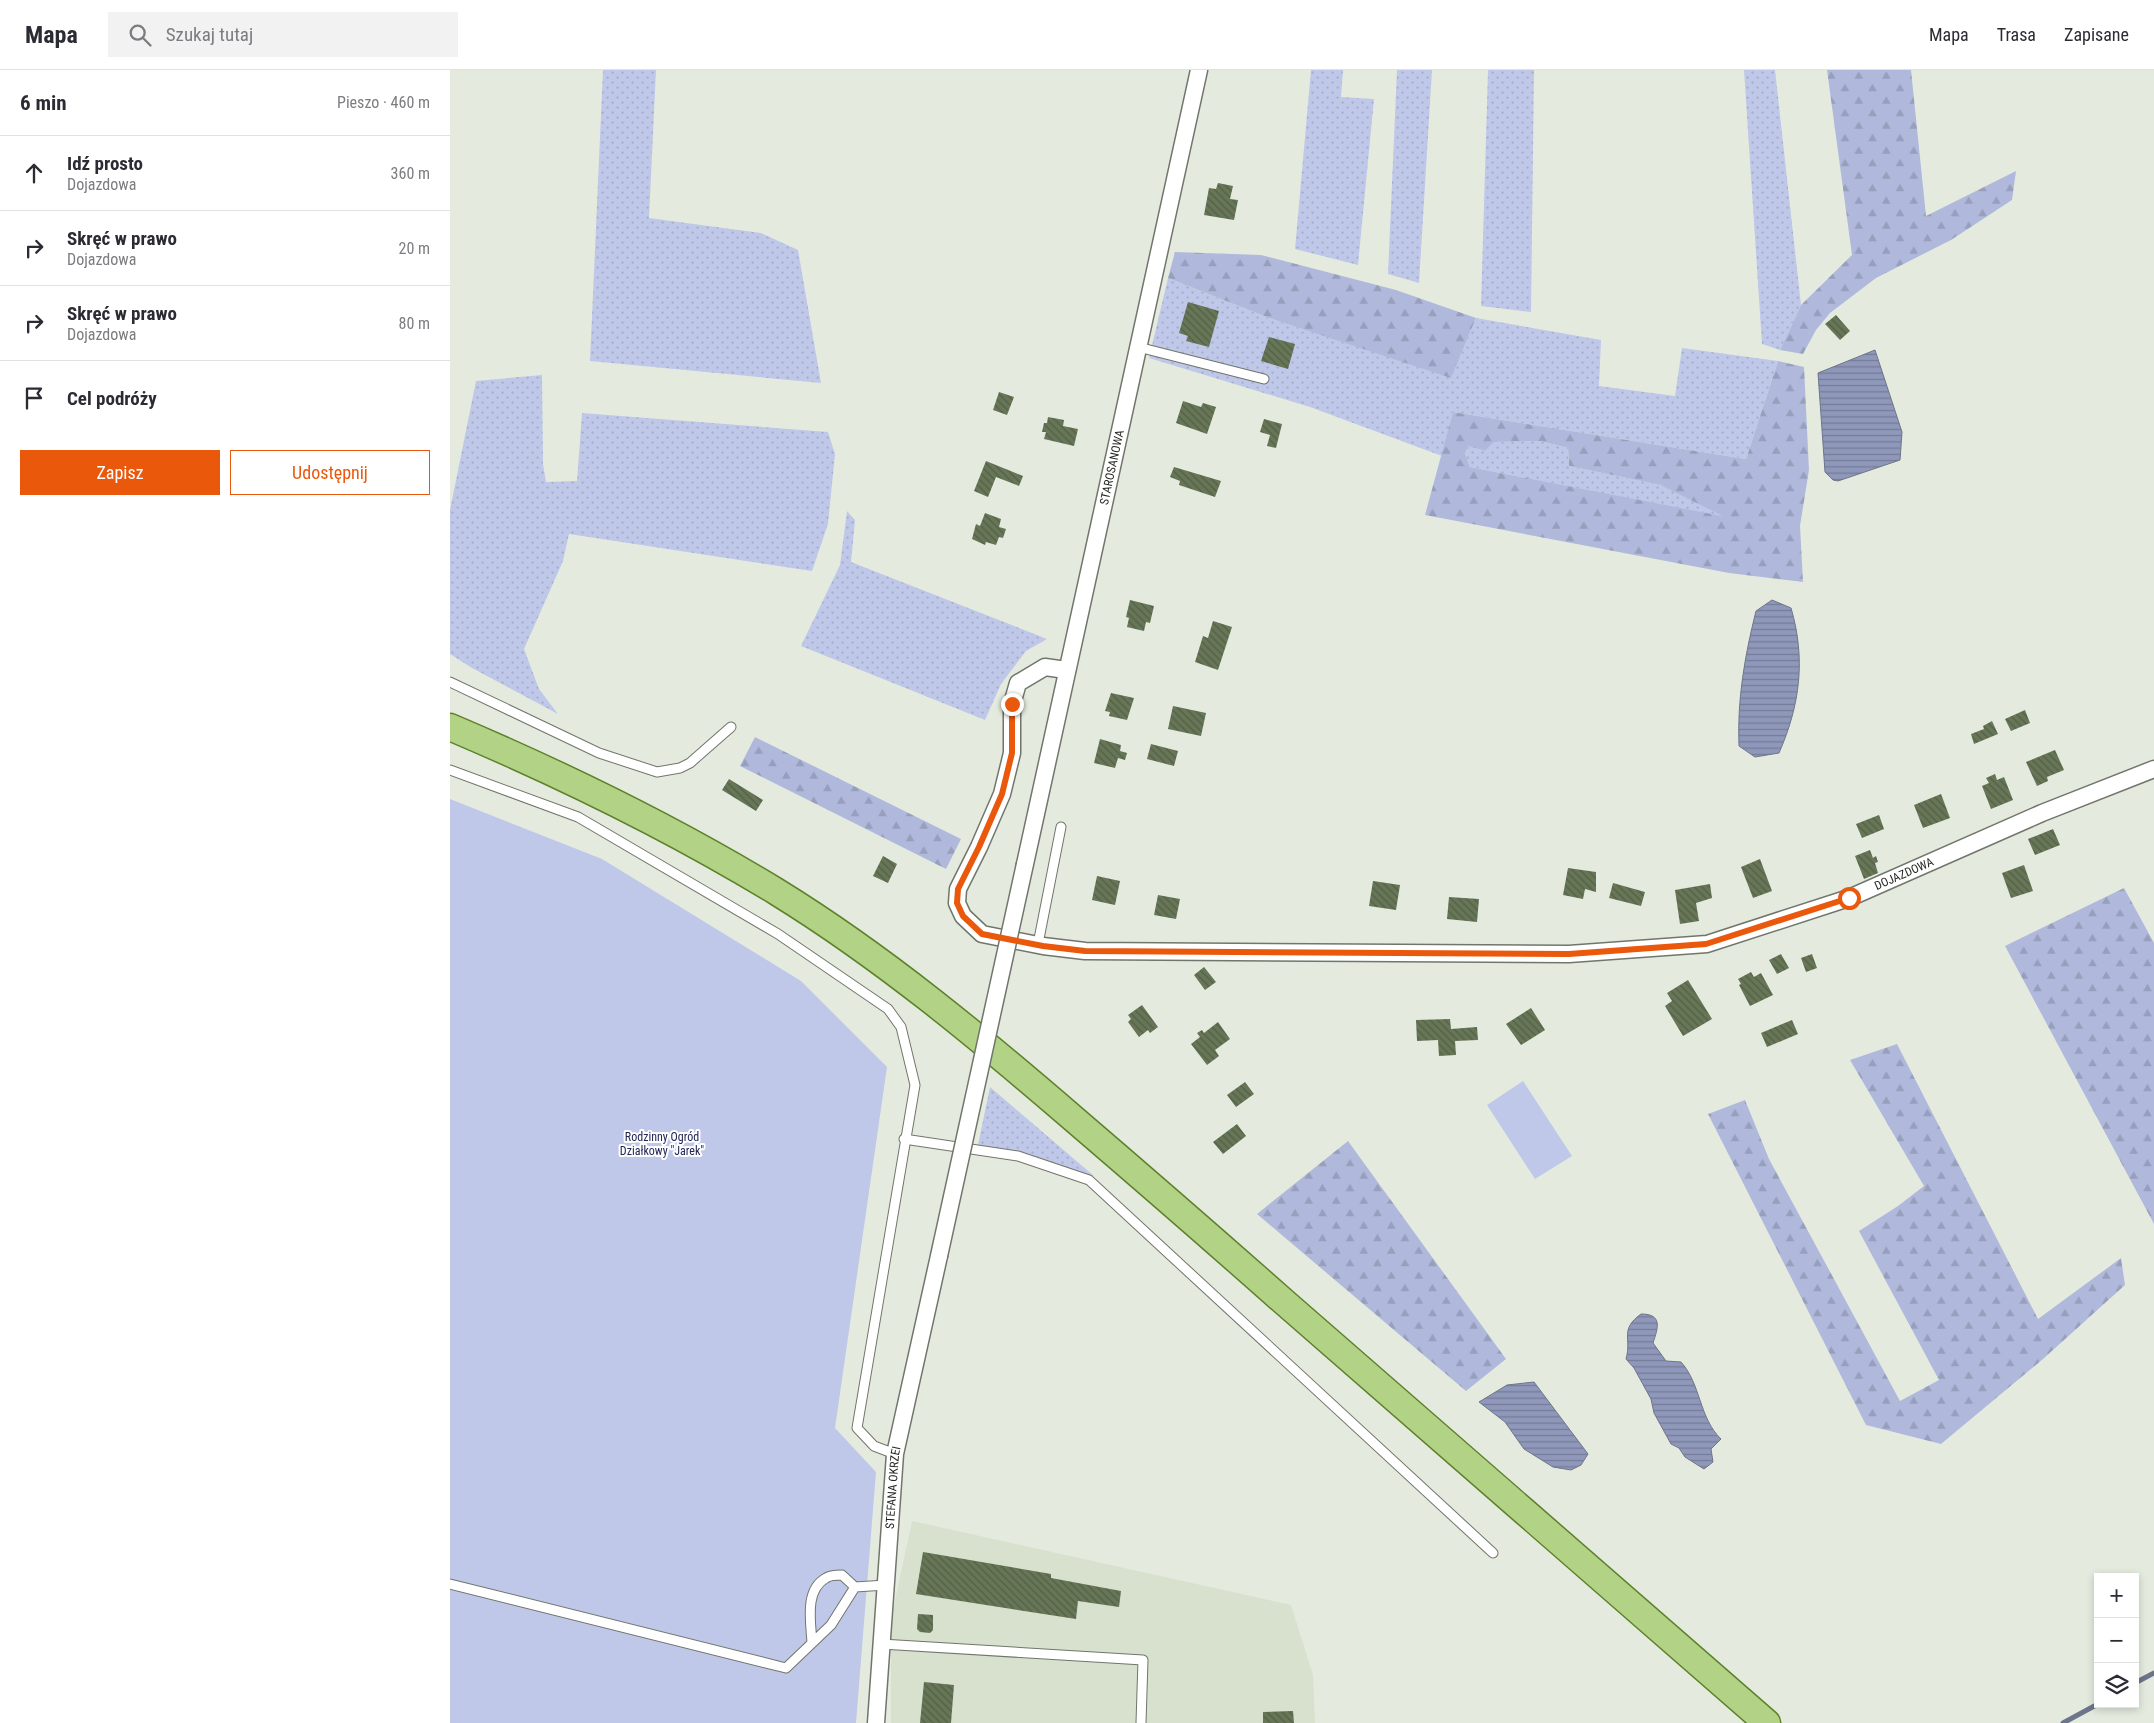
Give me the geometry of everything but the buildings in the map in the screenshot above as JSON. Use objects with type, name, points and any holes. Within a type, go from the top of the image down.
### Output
[{"type":"main road","points":[[450,727],[607,797],[681,836],[787,899],[851,942],[935,1004],[1015,1068],[1115,1154],[1767,1723]]},
{"type":"street","name":"STAROSANOWA","points":[[1025,864],[1199,70]]},
{"type":"street","name":"DOJAZDOWA","points":[[1066,670],[1045,668],[1018,683],[1012,704],[1012,753],[1002,794],[958,889],[957,903],[963,916],[982,934],[1085,951],[1569,954],[1706,944],[1849,898],[2042,813],[2154,769]]},
{"type":"street","name":"STEFANA OKRZEI","points":[[876,1723],[895,1454],[1025,864]]},
{"type":"lane","points":[[1138,347],[1264,379]]},
{"type":"lane","points":[[450,682],[599,753],[657,772],[680,768],[690,763],[731,727]]},
{"type":"lane","points":[[450,770],[578,817],[778,934],[888,1009],[902,1027],[915,1085],[904,1139],[857,1428],[874,1446],[895,1454]]},
{"type":"lane","points":[[1038,944],[1061,827]]},
{"type":"lane","points":[[904,1139],[1018,1156],[1089,1180],[1493,1553]]},
{"type":"lane","points":[[812,1643],[810,1603],[817,1587],[826,1578],[842,1574],[855,1586],[886,1586]]},
{"type":"lane","points":[[450,1584],[786,1668],[830,1625],[855,1586]]},
{"type":"lane","points":[[881,1644],[1143,1660],[1141,1723]]},
{"type":"shaded area","points":[[1875,350],[1902,432],[1900,460],[1838,481],[1833,480],[1825,472],[1818,373]]},
{"type":"shaded area","points":[[1772,600],[1791,608],[1798,645],[1798,682],[1792,717],[1779,753],[1755,757],[1739,746],[1739,711],[1745,661],[1756,611]]},
{"type":"shaded area","points":[[1641,1314],[1653,1316],[1656,1319],[1657,1327],[1653,1343],[1666,1361],[1681,1362],[1688,1371],[1708,1421],[1721,1439],[1711,1449],[1713,1462],[1704,1469],[1685,1457],[1679,1448],[1671,1444],[1654,1413],[1651,1399],[1634,1368],[1626,1359],[1628,1330],[1634,1320]]},
{"type":"shaded area","points":[[1534,1382],[1588,1454],[1581,1465],[1571,1470],[1553,1467],[1524,1449],[1505,1422],[1479,1402],[1507,1385]]},
{"type":"shaded area","points":[[912,1521],[1291,1605],[1313,1675],[1315,1723],[891,1723],[891,1619]]},
{"type":"green space","points":[[603,70],[656,70],[649,218],[761,233],[798,250],[821,383],[590,361]]},
{"type":"green space","points":[[1311,70],[1343,70],[1341,97],[1374,99],[1358,265],[1295,249]]},
{"type":"green space","points":[[1397,70],[1432,70],[1419,283],[1388,274]]},
{"type":"green space","points":[[1488,70],[1534,70],[1531,312],[1481,306]]},
{"type":"green space","points":[[1744,70],[1775,70],[1801,305],[1780,350],[1762,344]]},
{"type":"green space","points":[[1827,70],[1911,70],[1926,216],[2016,171],[2012,200],[1951,240],[1876,278],[1830,313],[1816,330],[1803,354],[1780,350],[1801,305],[1852,255]]},
{"type":"green space","points":[[1175,252],[1261,255],[1396,290],[1476,318],[1451,378],[1269,318],[1168,278]]},
{"type":"green space","points":[[1168,278],[1269,318],[1451,377],[1476,318],[1601,340],[1599,386],[1675,396],[1682,348],[1778,361],[1746,459],[1453,412],[1442,456],[1310,407],[1149,358]]},
{"type":"green space","points":[[1778,361],[1804,367],[1809,470],[1800,526],[1803,582],[1729,573],[1425,515],[1453,412],[1746,459]],"holes":[[[1540,441],[1568,448],[1569,466],[1661,485],[1722,516],[1470,467],[1465,454],[1468,446],[1485,451],[1494,442]]]},
{"type":"green space","points":[[542,375],[543,464],[546,482],[577,481],[582,413],[828,432],[835,454],[828,524],[812,571],[569,534],[563,561],[524,649],[539,689],[558,714],[472,668],[450,654],[450,510],[476,381]]},
{"type":"green space","points":[[1540,441],[1568,448],[1569,466],[1662,485],[1724,517],[1470,467],[1465,454],[1468,446],[1485,451],[1494,442]]},
{"type":"green space","points":[[847,511],[855,520],[851,562],[1047,639],[1026,651],[1001,684],[985,720],[801,646],[840,565]]},
{"type":"green space","points":[[755,737],[961,839],[946,869],[740,766]]},
{"type":"green space","name":"Rodzinny Ogród Działkowy \"Jarek\"","points":[[450,799],[602,859],[801,981],[887,1067],[835,1428],[876,1472],[856,1723],[450,1723]]},
{"type":"green space","points":[[2124,888],[2154,943],[2154,1224],[2005,946]]},
{"type":"green space","points":[[1897,1044],[2038,1319],[2121,1258],[2125,1285],[2043,1359],[1941,1444],[1866,1425],[1708,1114],[1745,1100],[1769,1159],[1900,1401],[1939,1380],[1859,1231],[1898,1206],[1924,1186],[1850,1060]]},
{"type":"green space","points":[[1523,1081],[1572,1156],[1535,1179],[1487,1105]]},
{"type":"green space","points":[[990,1087],[1094,1176],[1077,1172],[1022,1152],[978,1145]]},
{"type":"green space","points":[[1348,1141],[1506,1359],[1466,1391],[1257,1214]]},
{"type":"waterway","points":[[2139,1681],[2154,1673]]},
{"type":"waterway","points":[[2063,1723],[2094,1706]]},
{"type":"route","points":[[1012,704],[1012,753],[1002,794],[958,889],[957,903],[963,916],[982,934],[1043,946],[1085,951],[1569,954],[1706,944],[1849,898]]}]
